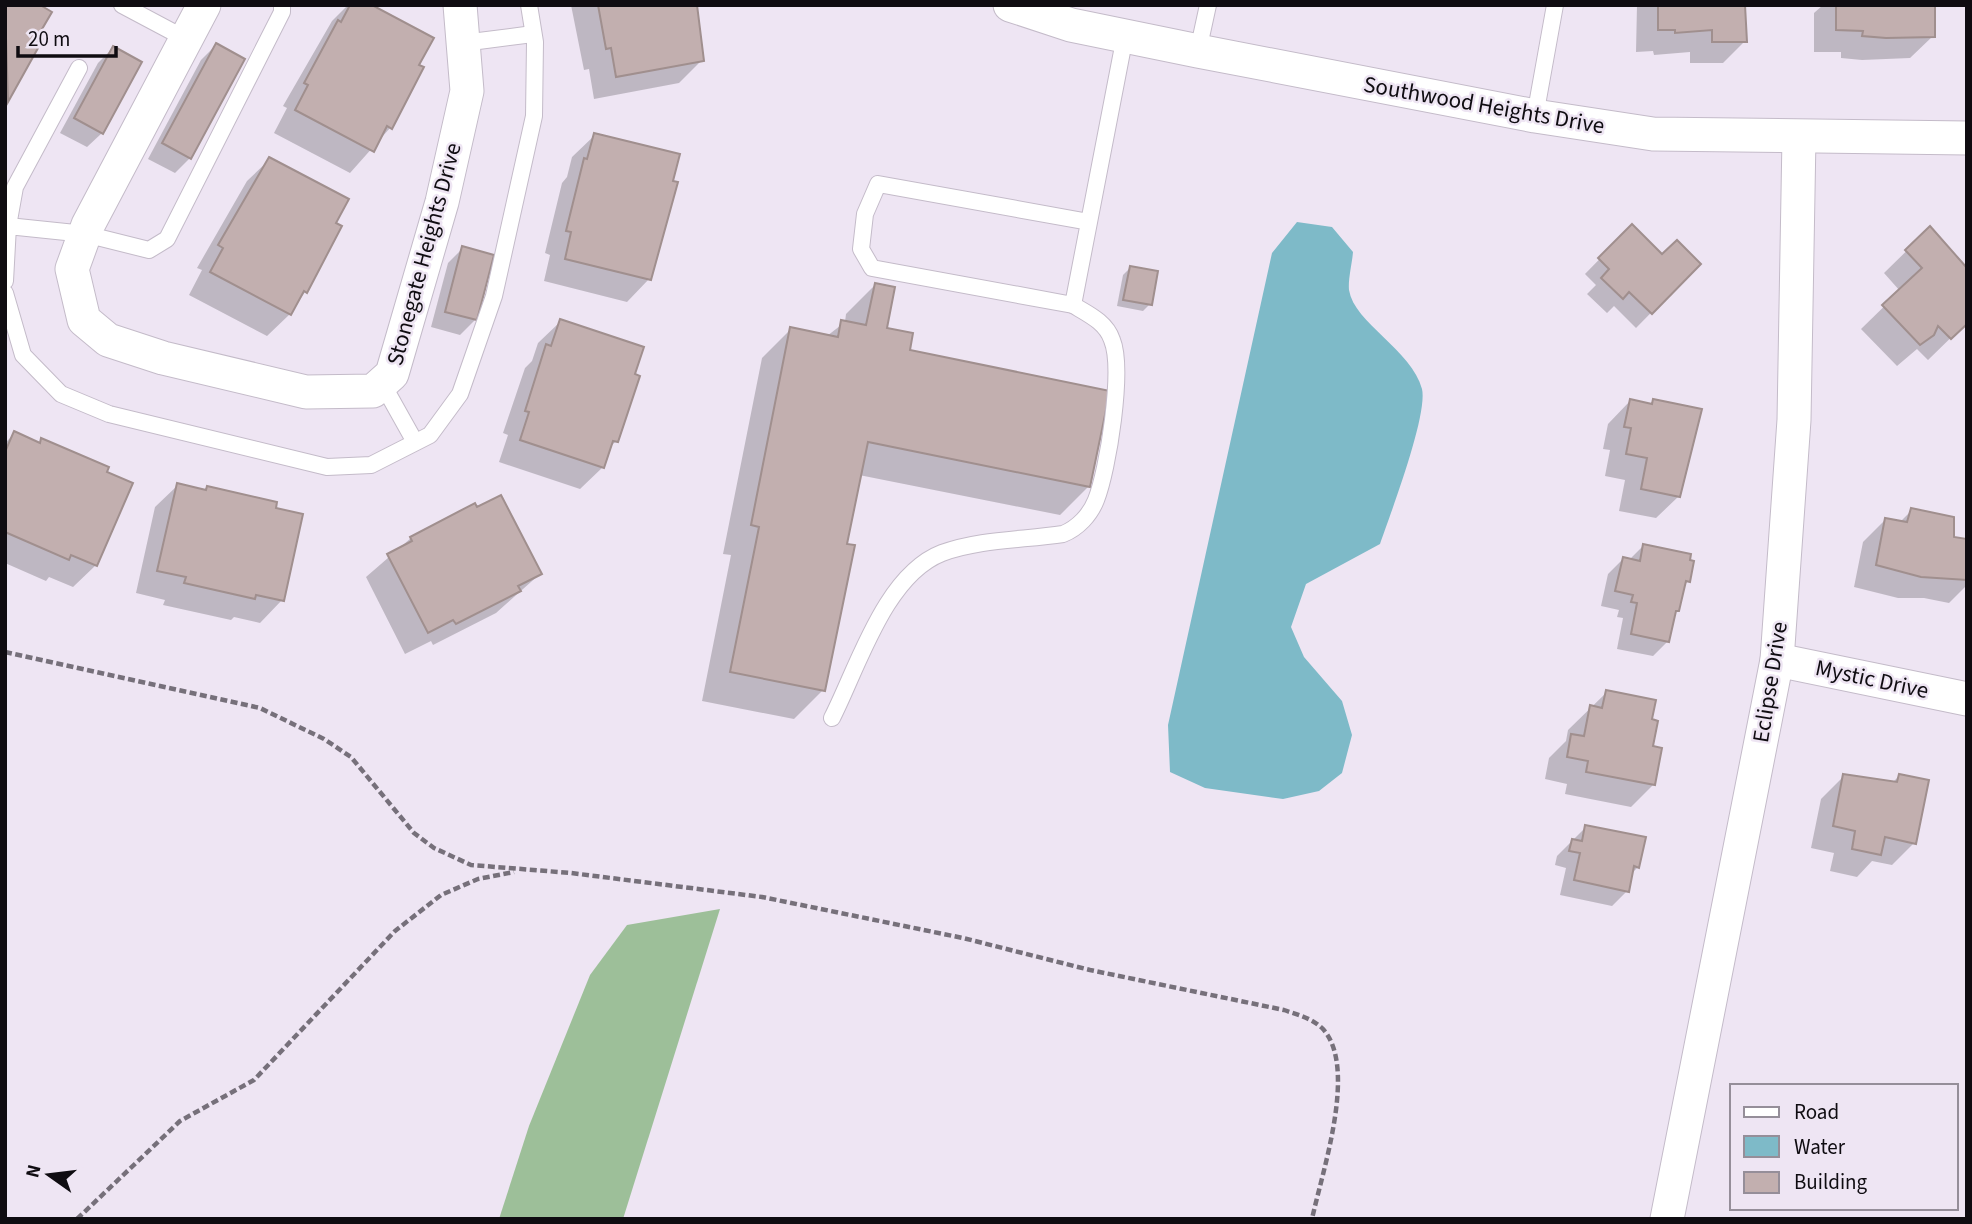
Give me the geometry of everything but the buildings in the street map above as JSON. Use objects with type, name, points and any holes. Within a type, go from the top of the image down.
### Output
[{"type":"street","name":"Stonegate Heights Drive","points":[[204,5],[85,234],[72,269],[85,320],[108,340],[163,358],[306,392],[373,391],[392,374],[442,202],[467,91],[460,5]]},
{"type":"street","name":"Southwood Heights Drive","points":[[1010,5],[1074,15],[1125,36],[1198,51],[1535,116],[1653,134],[1967,138]]},
{"type":"street","name":"Eclipse Drive","points":[[1667,1219],[1777,660],[1794,420],[1799,137]]},
{"type":"street","name":"Mystic Drive","points":[[1777,660],[1967,699]]},
{"type":"lane","points":[[122,5],[186,39]]},
{"type":"lane","points":[[8,226],[85,234],[149,250],[167,239],[282,12],[282,5]]},
{"type":"lane","points":[[5,293],[23,355],[61,394],[109,414],[327,467],[371,465],[430,435],[460,394],[494,296],[534,116],[533,34],[529,5]]},
{"type":"lane","points":[[1198,51],[1208,5]]},
{"type":"lane","points":[[1535,116],[1555,5]]},
{"type":"lane","points":[[463,43],[533,34]]},
{"type":"lane","points":[[1073,305],[1125,36]]},
{"type":"lane","points":[[5,281],[8,226],[15,187],[79,68]]},
{"type":"lane","points":[[832,718],[892,597],[908,575],[941,554],[997,541],[1063,534],[1075,529],[1088,514],[1096,499],[1104,461],[1117,367],[1112,340],[1099,321],[1073,305],[872,268],[861,249],[865,214],[877,184],[1089,222]]},
{"type":"lane","points":[[382,383],[415,442]]},
{"type":"path","points":[[5,652],[260,708],[324,739],[351,757],[414,833],[434,848],[471,865],[518,871],[570,873],[762,898],[963,938],[1090,971],[1284,1010],[1310,1019],[1324,1030],[1336,1052],[1339,1091],[1312,1219]]},
{"type":"path","points":[[77,1219],[180,1121],[254,1080],[395,931],[441,895],[478,879],[518,871]]},
{"type":"green space","points":[[720,909],[623,1219],[499,1219],[529,1126],[590,975],[627,925]]},
{"type":"water","points":[[1297,222],[1332,227],[1353,252],[1349,290],[1353,302],[1416,375],[1422,389],[1422,402],[1414,442],[1380,544],[1306,584],[1291,627],[1304,657],[1342,701],[1352,735],[1342,773],[1319,791],[1283,799],[1205,788],[1170,772],[1168,725],[1272,253]]}]
